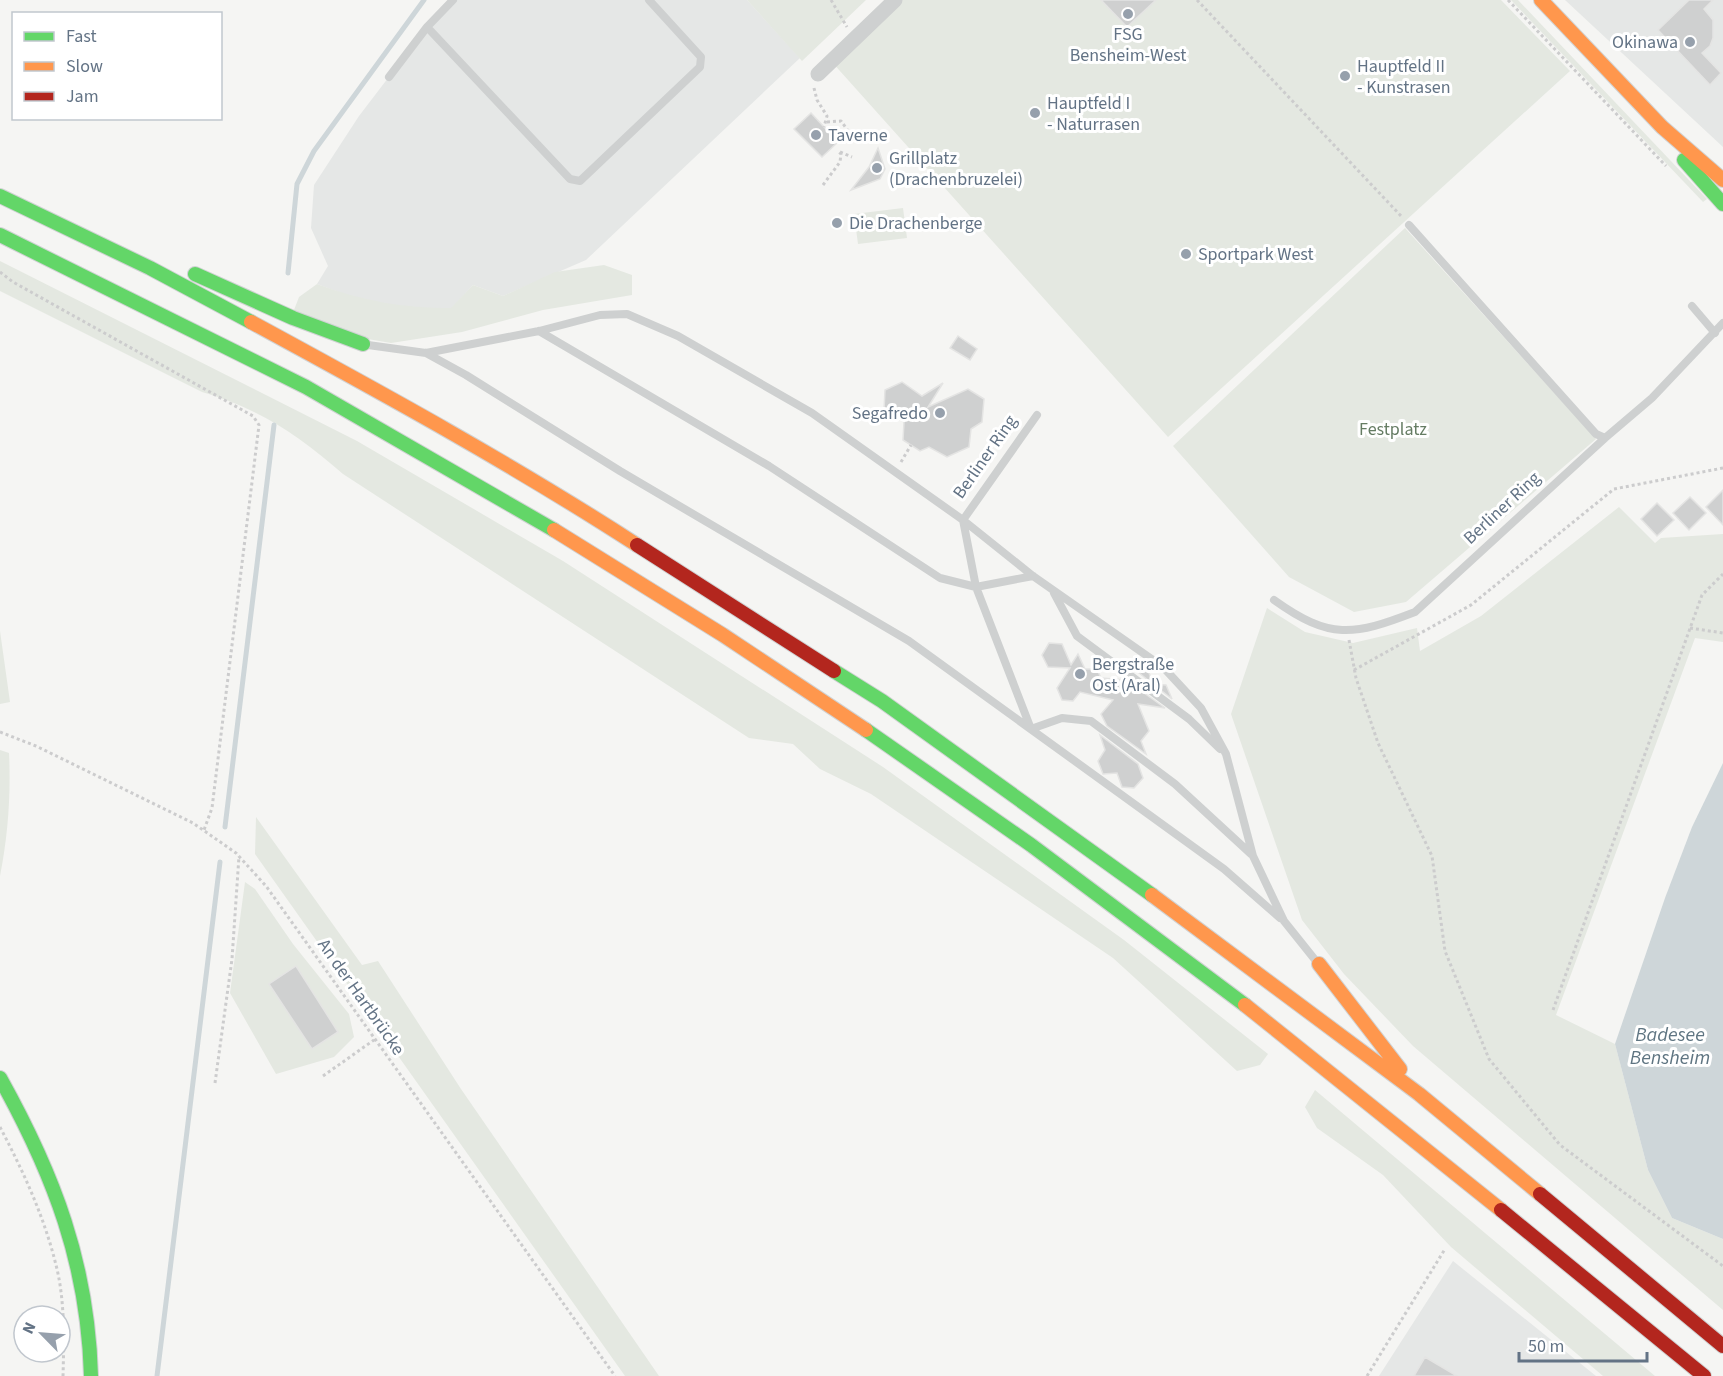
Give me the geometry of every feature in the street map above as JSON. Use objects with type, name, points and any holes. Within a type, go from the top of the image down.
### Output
[{"type":"main road","points":[[1541,0],[1662,127],[1688,147],[1723,180]]},
{"type":"main road","points":[[1662,127],[1676,150],[1723,204]]},
{"type":"main road","points":[[0,196],[150,268],[413,410],[563,497],[862,688],[1083,843],[1419,1094],[1723,1346]]},
{"type":"main road","points":[[0,235],[256,362],[402,440],[553,530],[869,732],[1065,870],[1228,992],[1629,1312],[1704,1376]]},
{"type":"main road","points":[[150,268],[185,270],[293,318],[363,344]]},
{"type":"main road","points":[[1319,964],[1419,1094]]},
{"type":"main road","points":[[0,1078],[34,1137],[60,1202],[79,1261],[86,1305],[91,1376]]},
{"type":"street","points":[[815,76],[896,0]]},
{"type":"lane","points":[[389,77],[427,27],[453,0]]},
{"type":"lane","points":[[427,27],[570,179],[580,181],[699,66],[701,57],[649,0]]},
{"type":"lane","points":[[1409,225],[1596,434],[1605,438]]},
{"type":"lane","points":[[1692,306],[1715,333]]},
{"type":"lane","points":[[363,344],[426,353],[539,331],[600,315],[627,314],[678,336],[812,413],[963,520],[1033,576],[1163,667],[1201,708],[1226,754],[1252,856],[1284,921]]},
{"type":"lane","name":"Berliner Ring","points":[[1274,600],[1313,625],[1347,632],[1381,625],[1415,612],[1605,438],[1652,398],[1723,324]]},
{"type":"lane","points":[[539,331],[768,466],[940,578],[976,587],[1033,576]]},
{"type":"lane","points":[[426,353],[466,375],[630,477],[909,640],[1224,869],[1284,921],[1319,964]]},
{"type":"lane","name":"Berliner Ring","points":[[963,520],[1037,415]]},
{"type":"lane","points":[[963,520],[976,587],[1031,729]]},
{"type":"lane","points":[[1053,590],[1077,636],[1189,719],[1226,754]]},
{"type":"lane","points":[[1031,729],[1062,718],[1091,721],[1175,784],[1252,856]]},
{"type":"path","points":[[831,0],[844,24],[857,37]]},
{"type":"path","points":[[1197,0],[1409,225]]},
{"type":"path","points":[[1508,0],[1667,168]]},
{"type":"path","points":[[815,76],[817,100],[827,116],[824,127]]},
{"type":"path","points":[[826,122],[841,121],[854,139]]},
{"type":"path","points":[[823,185],[840,162],[841,154],[838,151],[852,157]]},
{"type":"path","points":[[0,272],[13,282],[253,416],[259,425],[212,808],[204,830]]},
{"type":"path","points":[[895,471],[911,445]]},
{"type":"path","points":[[1354,670],[1471,605],[1614,489],[1723,468]]},
{"type":"path","points":[[1553,1010],[1702,595],[1723,574]]},
{"type":"path","points":[[1690,628],[1723,633]]},
{"type":"path","points":[[1347,632],[1354,670],[1378,743],[1432,856],[1445,951],[1489,1059],[1560,1145],[1723,1266]]},
{"type":"path","name":"An der Hartbrücke","points":[[0,732],[36,746],[204,830],[239,856],[266,886],[615,1376]]},
{"type":"path","points":[[215,1083],[232,959],[239,856]]},
{"type":"path","points":[[323,1076],[374,1040]]},
{"type":"path","points":[[0,1127],[29,1185],[57,1267],[64,1333],[63,1376]]},
{"type":"path","points":[[1367,1376],[1444,1250]]},
{"type":"shaded area","points":[[453,0],[747,0],[800,58],[586,260],[503,296],[473,285],[452,308],[414,308],[357,299],[317,284],[328,266],[311,228],[314,185],[359,116],[427,27]]},
{"type":"shaded area","points":[[1565,0],[1723,0],[1723,147]]},
{"type":"shaded area","points":[[1453,1261],[1596,1376],[1379,1376]]},
{"type":"green space","points":[[747,0],[866,0],[802,61]]},
{"type":"green space","name":"Sportpark West","points":[[897,0],[1501,0],[1570,71],[1168,437],[831,61]]},
{"type":"green space","points":[[1511,0],[1518,0],[1707,199],[1703,202]]},
{"type":"green space","points":[[903,208],[907,238],[858,244],[854,214]]},
{"type":"green space","name":"Festplatz","points":[[1405,228],[1596,439],[1406,602],[1354,612],[1289,577],[1173,446]]},
{"type":"green space","points":[[0,261],[357,441],[563,561],[883,767],[1124,940],[1268,1054],[1260,1065],[1237,1071],[1113,958],[871,794],[820,769],[793,744],[749,738],[343,474],[294,435],[260,415],[202,392],[0,291]]},
{"type":"green space","points":[[604,265],[632,275],[632,295],[543,310],[462,332],[391,343],[339,334],[294,310],[299,297],[317,284],[350,295],[383,302],[416,307],[451,308],[473,285],[503,296],[555,272]]},
{"type":"green space","points":[[1619,507],[1655,543],[1661,538],[1723,534],[1723,642],[1695,638],[1556,1015],[1615,1044],[1648,1170],[1672,1218],[1723,1239],[1723,1310],[1413,1046],[1344,974],[1302,920],[1231,714],[1267,608],[1305,632],[1353,643],[1417,628],[1420,651],[1481,616]]},
{"type":"green space","points":[[0,631],[10,702],[0,704]]},
{"type":"green space","points":[[0,750],[9,753],[10,784],[7,830],[0,876]]},
{"type":"green space","points":[[256,817],[362,965],[378,961],[461,1089],[659,1376],[625,1376],[255,854]]},
{"type":"green space","points":[[245,882],[255,889],[293,944],[349,1014],[354,1037],[334,1057],[276,1074],[230,993]]},
{"type":"green space","points":[[1315,1090],[1655,1376],[1603,1376],[1451,1247],[1383,1175],[1317,1128],[1305,1107]]},
{"type":"water","name":"Badesee Bensheim","points":[[1723,763],[1723,1239],[1672,1218],[1648,1170],[1615,1044],[1692,827]]},
{"type":"building","name":"FSG Bensheim-West","points":[[1101,0],[1156,0],[1127,27]]},
{"type":"building","name":"Okinawa","points":[[1689,0],[1713,0],[1704,9],[1713,20],[1713,38],[1710,46],[1702,53],[1721,73],[1710,85],[1658,30]]},
{"type":"building","name":"Taverne","points":[[811,113],[838,142],[822,157],[794,129]]},
{"type":"building","name":"Grillplatz (Drachenbruzelei)","points":[[878,148],[885,169],[880,179],[851,190],[869,167]]},
{"type":"building","points":[[958,336],[977,349],[970,360],[950,348]]},
{"type":"building","points":[[902,382],[922,396],[943,383],[928,407],[968,389],[984,399],[982,422],[971,429],[969,447],[947,457],[929,447],[920,451],[903,440],[904,422],[884,410],[885,390]]},
{"type":"building","points":[[1723,490],[1723,525],[1706,507]]},
{"type":"building","points":[[1690,497],[1706,513],[1689,530],[1673,513]]},
{"type":"building","points":[[1657,503],[1674,520],[1657,536],[1641,519]]},
{"type":"building","points":[[1049,643],[1062,644],[1071,665],[1078,654],[1085,669],[1097,669],[1101,678],[1126,680],[1165,708],[1138,704],[1149,731],[1141,741],[1146,754],[1107,726],[1101,714],[1113,700],[1080,692],[1073,701],[1062,700],[1057,688],[1070,668],[1048,667],[1042,655]]},
{"type":"building","points":[[1134,669],[1148,671],[1154,684],[1166,685],[1172,699]]},
{"type":"building","points":[[1100,735],[1138,764],[1143,778],[1134,788],[1122,787],[1117,773],[1103,774],[1098,761],[1105,750]]},
{"type":"building","points":[[296,966],[338,1032],[312,1049],[269,984]]},
{"type":"building","points":[[1425,1357],[1457,1376],[1414,1376]]},
{"type":"waterway","points":[[288,273],[297,184],[314,151],[424,0]]},
{"type":"waterway","points":[[225,827],[274,425]]},
{"type":"waterway","points":[[157,1376],[220,862]]},
{"type":"traffic: fast","points":[[1684,160],[1723,204]]},
{"type":"traffic: fast","points":[[0,196],[150,268],[251,322]]},
{"type":"traffic: fast","points":[[0,235],[306,387],[554,530]]},
{"type":"traffic: fast","points":[[195,274],[293,318],[363,344]]},
{"type":"traffic: fast","points":[[834,671],[882,701],[1152,895]]},
{"type":"traffic: fast","points":[[866,730],[1031,845],[1245,1005]]},
{"type":"traffic: fast","points":[[0,1078],[37,1150],[65,1221],[83,1296],[91,1376]]},
{"type":"traffic: slow","points":[[1541,0],[1662,127],[1723,180]]},
{"type":"traffic: slow","points":[[251,322],[398,402],[637,545]]},
{"type":"traffic: slow","points":[[554,530],[723,635],[866,730]]},
{"type":"traffic: slow","points":[[1152,895],[1419,1094],[1540,1194]]},
{"type":"traffic: slow","points":[[1319,964],[1400,1069]]},
{"type":"traffic: slow","points":[[1245,1005],[1501,1210]]},
{"type":"traffic: jam","points":[[637,545],[834,671]]},
{"type":"traffic: jam","points":[[1540,1194],[1723,1346]]},
{"type":"traffic: jam","points":[[1501,1210],[1704,1376]]},
{"type":"place","name":"FSG Bensheim-West","points":[[1128,14]]},
{"type":"place","name":"Okinawa","points":[[1690,42]]},
{"type":"place","name":"Hauptfeld II - Kunstrasen","points":[[1345,76]]},
{"type":"place","name":"Hauptfeld I - Naturrasen","points":[[1035,113]]},
{"type":"place","name":"Taverne","points":[[816,135]]},
{"type":"place","name":"Grillplatz (Drachenbruzelei)","points":[[877,168]]},
{"type":"place","name":"Die Drachenberge","points":[[837,223]]},
{"type":"place","name":"Sportpark West","points":[[1186,254]]},
{"type":"place","name":"Segafredo","points":[[940,413]]},
{"type":"place","name":"Bergstraße Ost (Aral)","points":[[1080,674]]}]
